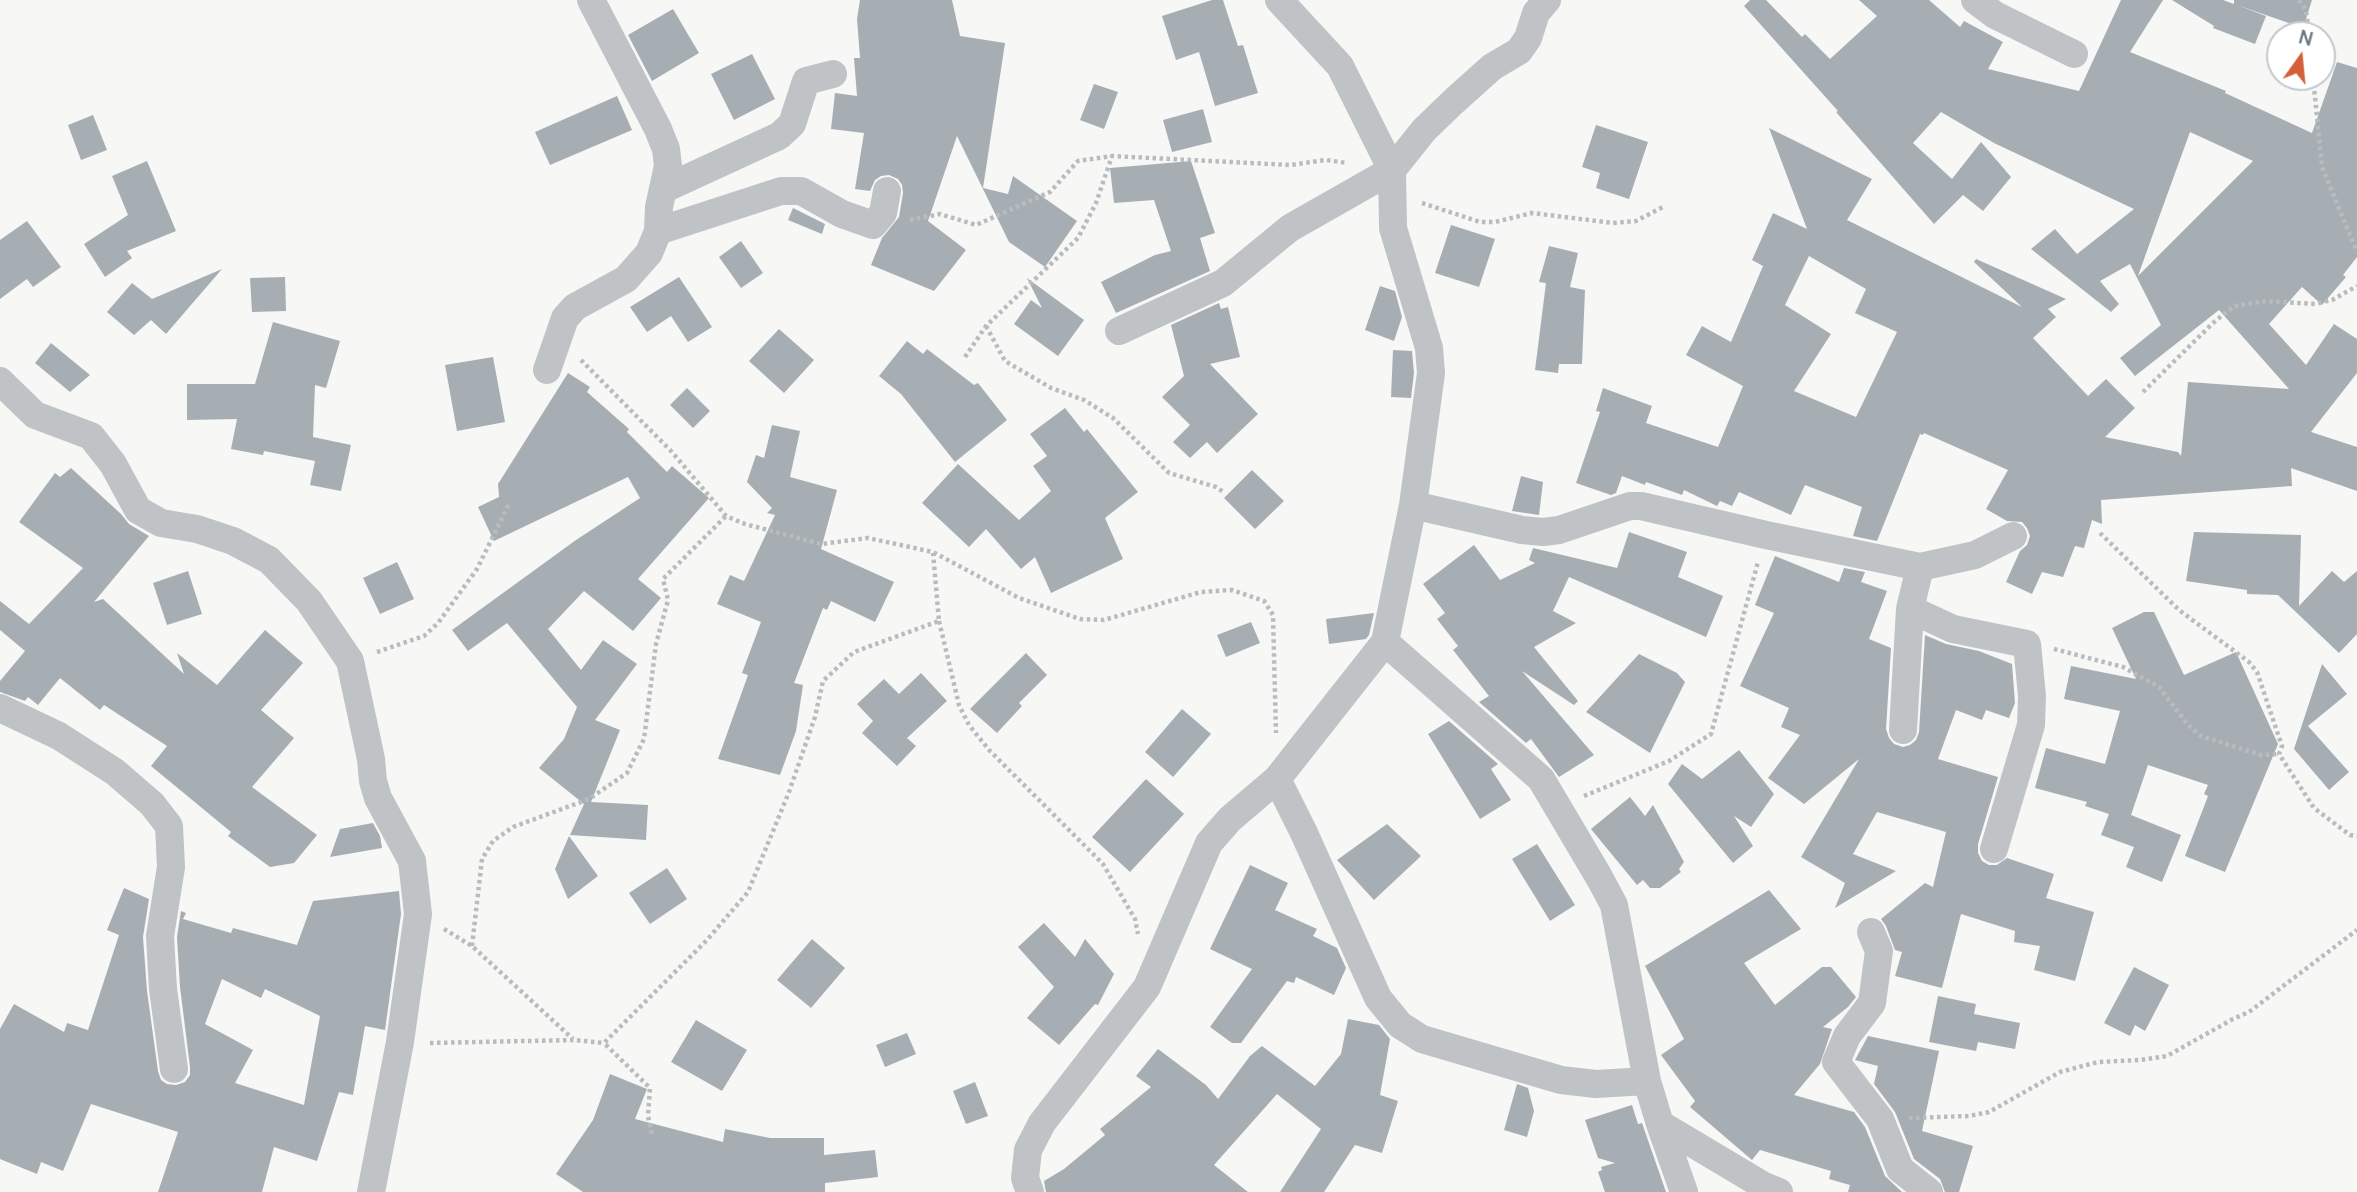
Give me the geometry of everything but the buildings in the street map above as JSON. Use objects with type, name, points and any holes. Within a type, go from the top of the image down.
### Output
[{"type":"street","points":[[547,370],[565,318],[575,307],[626,279],[649,253],[658,231],[659,207],[668,166],[666,149],[658,129],[591,0]]},
{"type":"street","points":[[1030,1192],[1025,1178],[1028,1150],[1042,1123],[1147,987],[1209,843],[1230,819],[1277,779],[1385,642],[1413,505],[1431,373],[1429,348],[1393,228],[1392,181],[1340,65],[1279,0]]},
{"type":"street","points":[[1119,331],[1223,284],[1290,228],[1392,181],[1424,130],[1492,67],[1519,51],[1528,38],[1536,13],[1547,0]]},
{"type":"street","points":[[1975,0],[1995,15],[2074,54]]},
{"type":"street","points":[[664,189],[779,136],[792,124],[806,81],[833,74]]},
{"type":"street","points":[[658,231],[781,191],[801,191],[842,214],[873,225],[883,213],[887,191]]},
{"type":"street","points":[[0,381],[35,415],[91,436],[113,464],[138,510],[162,523],[197,529],[233,541],[269,560],[309,601],[350,661],[371,759],[373,781],[378,798],[412,861],[418,914],[400,1042],[371,1192]]},
{"type":"street","points":[[1413,505],[1522,530],[1543,532],[1559,530],[1630,506],[1641,506],[1920,567],[1975,555],[2013,536]]},
{"type":"street","points":[[1903,730],[1910,609],[1920,567]]},
{"type":"street","points":[[1910,609],[1953,629],[2027,644],[2032,696],[2031,725],[1994,849]]},
{"type":"street","points":[[1385,642],[1541,779],[1614,905],[1647,1081],[1684,1192]]},
{"type":"street","points":[[0,708],[60,736],[115,772],[152,804],[169,827],[171,867],[160,936],[163,989],[174,1069]]},
{"type":"street","points":[[1277,779],[1378,998],[1400,1026],[1422,1039],[1561,1080],[1596,1084],[1647,1081]]},
{"type":"street","points":[[1871,932],[1879,951],[1872,1003],[1847,1036],[1836,1062],[1880,1119],[1900,1169],[1929,1192]]},
{"type":"street","points":[[1660,1124],[1764,1186],[1779,1192]]},
{"type":"path","points":[[2299,0],[2306,10],[2307,21]]},
{"type":"path","points":[[2314,91],[2322,167],[2357,252]]},
{"type":"path","points":[[965,357],[986,326],[1078,238],[1096,203],[1112,156]]},
{"type":"path","points":[[873,225],[940,214],[976,225],[1049,192],[1078,161],[1112,156],[1290,165],[1326,160],[1392,181],[1480,222],[1495,222],[1532,213],[1614,223],[1636,221],[1664,207]]},
{"type":"path","points":[[2143,392],[2234,306],[2266,301],[2315,304],[2332,300],[2357,286]]},
{"type":"path","points":[[986,326],[1005,361],[1051,388],[1084,400],[1113,418],[1169,473],[1216,487],[1225,493]]},
{"type":"path","points":[[559,337],[671,452],[726,516],[745,524],[821,544],[868,538],[933,552],[1019,598],[1080,618],[1104,620],[1201,592],[1232,590],[1264,601],[1273,615],[1277,779]]},
{"type":"path","points":[[350,661],[412,642],[424,636],[438,623],[477,569],[510,502]]},
{"type":"path","points":[[472,946],[482,859],[493,841],[513,827],[589,799],[627,773],[644,739],[656,644],[668,600],[663,579],[726,516]]},
{"type":"path","points":[[2100,533],[2179,610],[2249,662],[2257,672],[2282,746],[2279,754]]},
{"type":"path","points":[[1557,807],[1669,761],[1711,734],[1766,535]]},
{"type":"path","points":[[933,552],[939,621],[959,705],[969,724],[989,750],[1103,864],[1135,919],[1139,941]]},
{"type":"path","points":[[604,1043],[707,940],[748,892],[789,792],[815,717],[823,681],[854,652],[939,621]]},
{"type":"path","points":[[2027,644],[2123,667],[2159,687],[2188,725],[2201,736],[2261,755],[2279,754]]},
{"type":"path","points":[[2279,754],[2314,807],[2350,835],[2357,836]]},
{"type":"path","points":[[418,914],[472,946],[574,1040]]},
{"type":"path","points":[[1880,1119],[1969,1116],[1989,1112],[2060,1072],[2098,1062],[2167,1056],[2233,1018],[2249,1012],[2357,930]]},
{"type":"path","points":[[400,1042],[574,1040],[604,1043],[650,1088],[648,1116],[652,1133]]}]
